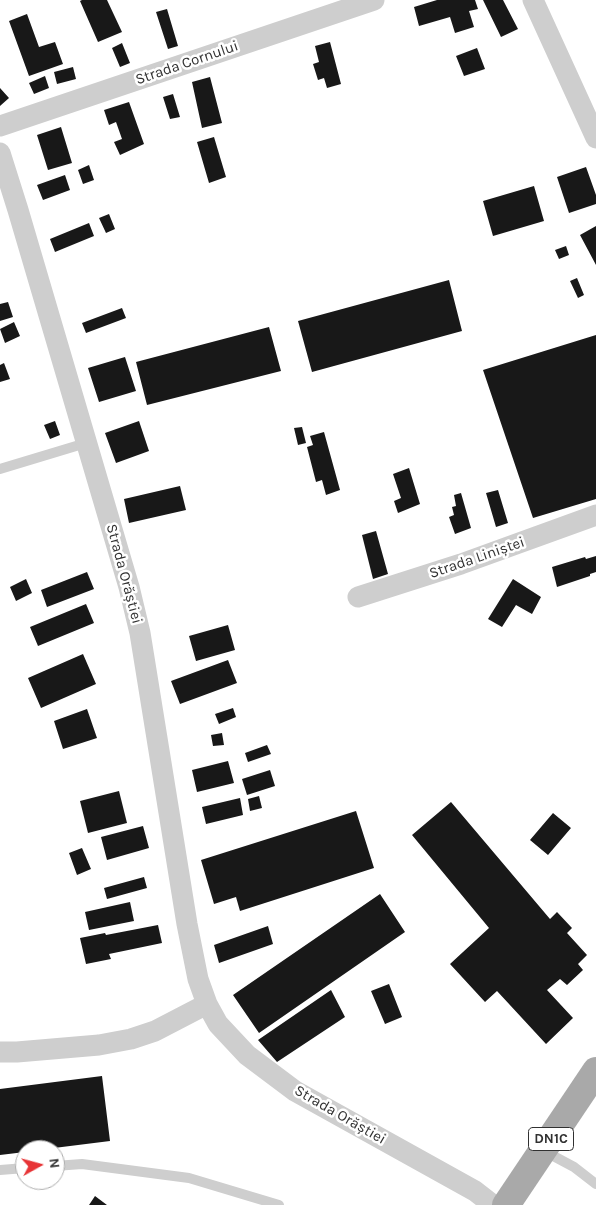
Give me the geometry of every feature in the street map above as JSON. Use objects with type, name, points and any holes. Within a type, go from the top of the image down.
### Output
[{"type":"main road","name":"DN1C","points":[[506,1205],[596,1072]]},
{"type":"street","name":"Strada Cornului","points":[[0,126],[374,0]]},
{"type":"street","points":[[533,0],[596,138]]},
{"type":"street","name":"Strada Orăștiei","points":[[0,153],[129,587],[140,633],[187,924],[198,979],[207,1004],[218,1024],[247,1055],[295,1091],[475,1191],[493,1205]]},
{"type":"street","name":"Strada Liniștei","points":[[358,597],[461,564],[596,515]]},
{"type":"street","points":[[0,1052],[99,1045],[131,1039],[155,1030],[207,1004]]},
{"type":"lane","points":[[0,468],[9,467],[86,443]]},
{"type":"lane","points":[[544,1150],[574,1167],[596,1184]]},
{"type":"lane","points":[[65,1165],[82,1164],[189,1178],[277,1205]]},
{"type":"lane","points":[[0,1170],[15,1169]]},
{"type":"building","points":[[107,0],[122,32],[98,42],[80,1]]},
{"type":"building","points":[[437,0],[475,0],[478,9],[469,11],[474,27],[455,33],[450,17],[419,26],[414,7]]},
{"type":"building","points":[[483,0],[503,0],[518,29],[501,37]]},
{"type":"building","points":[[167,9],[178,46],[168,49],[156,12]]},
{"type":"building","points":[[27,14],[39,47],[55,42],[63,64],[29,76],[9,21]]},
{"type":"building","points":[[330,42],[341,84],[327,88],[324,78],[318,80],[313,64],[319,62],[315,46]]},
{"type":"building","points":[[122,43],[130,63],[120,67],[112,48]]},
{"type":"building","points":[[477,48],[485,69],[464,76],[456,56]]},
{"type":"building","points":[[73,67],[76,79],[57,84],[54,72]]},
{"type":"building","points":[[45,76],[49,88],[34,94],[29,83]]},
{"type":"building","points":[[210,77],[222,123],[202,128],[192,82]]},
{"type":"building","points":[[0,88],[9,98],[0,106]]},
{"type":"building","points":[[173,94],[180,117],[170,119],[163,97]]},
{"type":"building","points":[[129,102],[144,144],[120,155],[114,142],[122,139],[116,122],[109,125],[104,110]]},
{"type":"building","points":[[61,127],[72,163],[48,170],[37,135]]},
{"type":"building","points":[[214,137],[226,177],[209,183],[197,142]]},
{"type":"building","points":[[89,165],[94,180],[83,184],[78,170]]},
{"type":"building","points":[[586,167],[596,195],[596,204],[569,213],[557,177]]},
{"type":"building","points":[[65,175],[70,190],[43,200],[37,185]]},
{"type":"building","points":[[534,186],[544,221],[493,236],[483,201]]},
{"type":"building","points":[[109,214],[115,229],[106,233],[99,218]]},
{"type":"building","points":[[89,223],[94,236],[55,252],[50,239]]},
{"type":"building","points":[[596,226],[596,265],[580,235]]},
{"type":"building","points":[[566,246],[569,255],[559,259],[555,250]]},
{"type":"building","points":[[577,278],[584,295],[578,298],[570,281]]},
{"type":"building","points":[[449,280],[462,331],[312,372],[298,321]]},
{"type":"building","points":[[8,302],[13,317],[0,321],[0,304]]},
{"type":"building","points":[[122,308],[126,318],[86,333],[82,323]]},
{"type":"building","points":[[14,322],[20,336],[5,343],[0,329]]},
{"type":"building","points":[[269,327],[281,371],[147,405],[136,362]]},
{"type":"building","points":[[596,335],[596,499],[533,518],[483,370]]},
{"type":"building","points":[[125,357],[136,391],[99,402],[88,368]]},
{"type":"building","points":[[4,363],[10,379],[0,382],[0,365]]},
{"type":"building","points":[[55,421],[60,435],[50,439],[44,425]]},
{"type":"building","points":[[139,421],[149,451],[116,463],[105,433]]},
{"type":"building","points":[[302,427],[306,443],[298,445],[294,428]]},
{"type":"building","points":[[324,432],[340,490],[326,495],[322,480],[316,482],[307,447],[313,445],[310,436]]},
{"type":"building","points":[[409,468],[420,504],[398,513],[394,501],[401,498],[393,474]]},
{"type":"building","points":[[180,486],[186,510],[129,523],[124,499]]},
{"type":"building","points":[[498,490],[508,523],[496,527],[486,493]]},
{"type":"building","points":[[461,493],[471,528],[455,534],[449,517],[454,515],[452,507],[456,506],[454,495]]},
{"type":"building","points":[[376,531],[388,574],[373,579],[362,535]]},
{"type":"building","points":[[596,556],[596,572],[590,574],[590,576],[557,587],[552,567],[585,557],[586,559]]},
{"type":"building","points":[[87,572],[94,589],[47,607],[41,590]]},
{"type":"building","points":[[26,579],[32,593],[16,601],[10,587]]},
{"type":"building","points":[[513,579],[541,597],[532,614],[516,605],[502,627],[488,619]]},
{"type":"building","points":[[86,604],[94,623],[38,646],[30,627]]},
{"type":"building","points":[[228,625],[235,650],[196,661],[189,636]]},
{"type":"building","points":[[83,654],[96,684],[41,708],[28,678]]},
{"type":"building","points":[[228,660],[237,683],[180,704],[171,681]]},
{"type":"building","points":[[233,708],[236,717],[219,724],[215,714]]},
{"type":"building","points":[[87,709],[97,738],[63,749],[54,721]]},
{"type":"building","points":[[222,733],[224,745],[213,746],[211,735]]},
{"type":"building","points":[[267,745],[271,754],[248,762],[245,753]]},
{"type":"building","points":[[228,761],[234,783],[197,792],[192,770]]},
{"type":"building","points":[[270,770],[275,786],[247,795],[242,779]]},
{"type":"building","points":[[119,791],[127,823],[88,833],[80,801]]},
{"type":"building","points":[[259,796],[262,808],[250,811],[248,799]]},
{"type":"building","points":[[240,798],[243,815],[206,824],[202,807]]},
{"type":"building","points":[[451,802],[550,919],[557,912],[572,928],[567,933],[587,955],[578,964],[583,970],[567,985],[560,979],[547,990],[573,1018],[546,1044],[497,991],[485,1002],[450,964],[489,928],[412,835]]},
{"type":"building","points":[[356,811],[374,868],[240,911],[236,897],[214,904],[201,860]]},
{"type":"building","points":[[553,813],[571,828],[548,855],[530,840]]},
{"type":"building","points":[[143,826],[149,848],[107,860],[101,837]]},
{"type":"building","points":[[82,848],[91,869],[77,875],[69,853]]},
{"type":"building","points":[[144,877],[147,888],[107,899],[104,888]]},
{"type":"building","points":[[380,894],[405,932],[259,1033],[233,995]]},
{"type":"building","points":[[130,902],[134,921],[89,930],[85,912]]},
{"type":"building","points":[[158,925],[162,943],[109,954],[111,959],[86,964],[80,938]]},
{"type":"building","points":[[268,926],[273,944],[219,963],[214,945]]},
{"type":"building","points":[[389,984],[402,1017],[385,1024],[371,991]]},
{"type":"building","points":[[331,990],[345,1017],[277,1062],[258,1040]]},
{"type":"building","points":[[102,1076],[110,1141],[65,1147],[65,1140],[15,1140],[15,1153],[0,1155],[0,1089]]},
{"type":"building","points":[[95,1196],[107,1205],[89,1205]]}]
